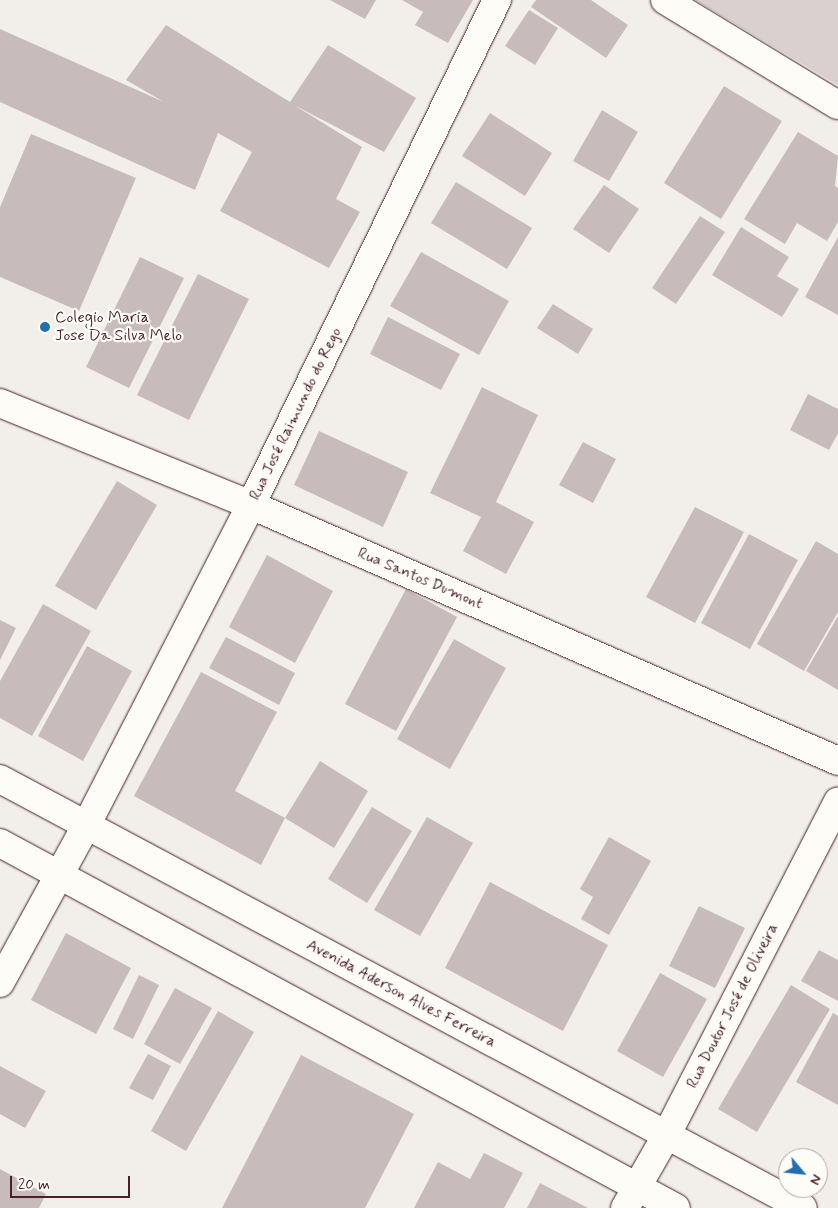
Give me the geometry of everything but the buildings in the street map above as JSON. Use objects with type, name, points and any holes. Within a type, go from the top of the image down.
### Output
[{"type":"street","name":"Rua José Raimundo do Rego","points":[[0,983],[57,874],[87,824],[251,505],[498,0]]},
{"type":"street","points":[[665,0],[838,105]]},
{"type":"street","name":"Rua Santos Dumont","points":[[0,403],[251,505],[838,760]]},
{"type":"street","name":"Avenida Aderson Alves Ferreira","points":[[0,779],[803,1208]]},
{"type":"street","name":"Rua Doutor José de Oliveira","points":[[630,1198],[666,1136],[838,802]]},
{"type":"street","points":[[0,843],[630,1198],[676,1208]]},
{"type":"shaded area","points":[[695,0],[838,0],[838,85]]},
{"type":"place","name":"Colegio Maria Jose Da Silva Melo","points":[[45,327]]}]
